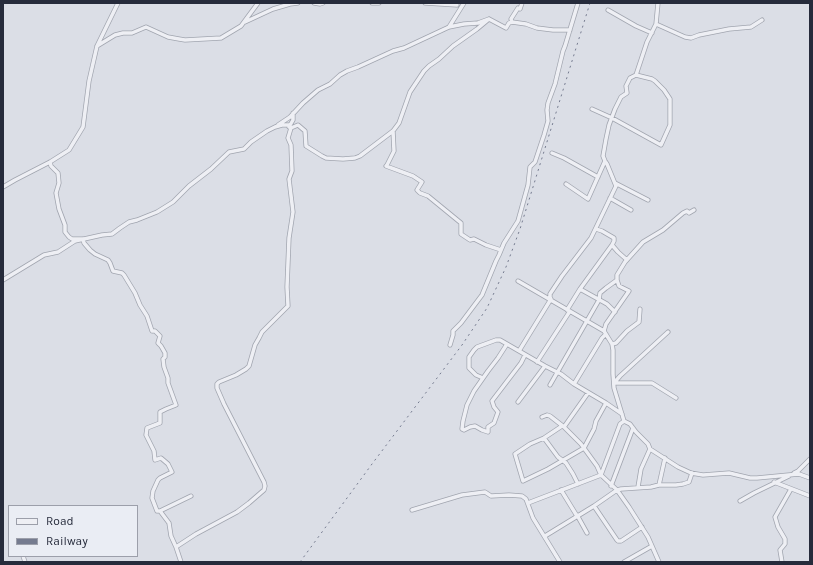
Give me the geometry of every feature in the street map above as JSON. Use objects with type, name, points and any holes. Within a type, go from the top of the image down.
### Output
[{"type":"street","points":[[3,187],[69,150],[83,126],[89,81],[97,46],[118,3]]},
{"type":"street","points":[[97,46],[115,35],[132,33],[146,27],[168,37],[185,40],[221,38],[237,29],[258,3]]},
{"type":"street","points":[[242,24],[273,9],[298,3]]},
{"type":"street","points":[[314,3],[323,3]]},
{"type":"street","points":[[372,3],[379,3]]},
{"type":"street","points":[[425,3],[456,4],[460,9]]},
{"type":"street","points":[[449,27],[464,3]]},
{"type":"street","points":[[512,22],[510,19],[518,8],[520,9],[522,3]]},
{"type":"street","points":[[450,345],[453,331],[461,323],[482,295],[504,243],[518,221],[528,185],[530,167],[535,162],[548,122],[546,110],[578,3]]},
{"type":"street","points":[[636,75],[656,24],[658,3]]},
{"type":"street","points":[[608,10],[636,26],[652,33]]},
{"type":"street","points":[[3,280],[44,255],[58,252],[75,241],[112,234],[129,222],[165,208],[189,186],[211,170],[229,152],[244,149],[267,131],[276,127],[282,125],[290,127],[298,125],[305,131],[306,146],[326,158],[343,159],[360,156],[393,131],[410,92],[424,71],[453,46],[478,29],[488,19]]},
{"type":"street","points":[[276,127],[290,117],[318,90],[330,84],[340,75],[449,27],[478,23],[488,19],[506,28],[512,22],[526,24],[537,28],[570,30]]},
{"type":"street","points":[[656,24],[690,38],[730,28],[751,27],[762,20]]},
{"type":"street","points":[[518,351],[550,299],[550,294],[591,238],[616,186],[603,156],[612,118],[621,97],[627,92],[626,86],[630,78],[636,75],[652,79],[664,90],[670,99],[670,125],[661,145],[612,118],[592,109]]},
{"type":"street","points":[[176,547],[196,534],[237,512],[264,490],[265,486],[261,476],[224,404],[217,388],[217,384],[225,378],[236,375],[249,366],[255,345],[262,332],[288,306],[287,287],[289,238],[294,212],[289,179],[292,171],[291,145],[288,138],[293,120],[293,113]]},
{"type":"street","points":[[393,131],[394,151],[386,166],[413,176],[422,182],[417,190],[428,196],[461,223],[461,234],[470,240],[474,239],[501,250]]},
{"type":"street","points":[[552,153],[598,177]]},
{"type":"street","points":[[566,184],[588,199],[605,161]]},
{"type":"street","points":[[50,162],[51,166],[58,173],[59,183],[56,193],[59,209],[65,225],[65,232],[72,239],[83,239]]},
{"type":"street","points":[[615,183],[648,200]]},
{"type":"street","points":[[610,198],[631,210]]},
{"type":"street","points":[[574,384],[605,333],[606,324],[629,291],[619,286],[617,280],[617,275],[622,266],[643,242],[663,230],[677,217],[687,211],[689,213],[694,210]]},
{"type":"street","points":[[537,362],[580,289],[614,241],[614,238],[596,228]]},
{"type":"street","points":[[83,239],[84,243],[90,250],[108,260],[113,271],[124,275],[135,292],[140,305],[147,316],[152,331],[155,331],[160,336],[158,343],[162,346],[165,353],[165,357],[163,359],[164,367],[176,405],[166,408],[160,412],[160,423],[147,428],[146,434],[154,451],[155,460],[162,458],[168,464],[172,472],[160,478],[153,491],[152,498],[157,511],[160,511],[169,523],[171,536],[180,562]]},
{"type":"street","points":[[612,245],[627,260]]},
{"type":"street","points":[[550,385],[599,300],[600,293],[617,280]]},
{"type":"street","points":[[518,281],[605,333],[612,344],[614,383],[624,421],[630,424],[648,444],[650,449],[684,470],[703,475],[729,473],[750,478],[767,478],[799,474],[810,478]]},
{"type":"street","points":[[580,289],[606,304],[615,312]]},
{"type":"street","points":[[612,344],[616,343],[627,331],[639,322],[640,309]]},
{"type":"street","points":[[614,383],[668,332]]},
{"type":"street","points":[[483,378],[469,368],[470,357],[477,346],[500,340],[557,372],[622,414]]},
{"type":"street","points":[[507,344],[474,391],[467,406],[462,428],[464,430],[475,426],[488,432],[488,427],[494,423],[498,412],[492,401],[525,355]]},
{"type":"street","points":[[518,402],[545,366]]},
{"type":"street","points":[[614,383],[652,383],[676,398]]},
{"type":"street","points":[[588,393],[563,426],[515,454],[523,481],[584,448],[594,429],[596,420],[606,403]]},
{"type":"street","points":[[542,417],[548,415],[550,416],[563,426],[584,448],[597,466],[601,475],[624,498],[642,527],[659,562]]},
{"type":"street","points":[[528,503],[601,475],[620,424],[624,421]]},
{"type":"street","points":[[611,486],[633,428]]},
{"type":"street","points":[[544,438],[558,457],[563,460],[578,484]]},
{"type":"street","points":[[638,487],[641,469],[650,449]]},
{"type":"street","points":[[658,485],[665,458]]},
{"type":"street","points":[[740,501],[774,482],[798,471],[810,460]]},
{"type":"street","points":[[544,536],[594,506],[616,490],[658,485],[676,485],[689,482],[692,473]]},
{"type":"street","points":[[774,482],[810,496]]},
{"type":"street","points":[[782,562],[780,550],[785,544],[785,539],[778,527],[775,517],[791,489]]},
{"type":"street","points":[[560,490],[587,533]]},
{"type":"street","points":[[412,510],[462,495],[485,492],[491,496],[522,496],[526,499],[533,518],[560,562]]},
{"type":"street","points":[[160,511],[192,496]]},
{"type":"street","points":[[594,506],[618,541],[621,541],[642,527]]},
{"type":"street","points":[[624,562],[652,546]]},
{"type":"railway","points":[[300,562],[462,345],[487,308],[506,267],[520,229],[590,3]]}]
